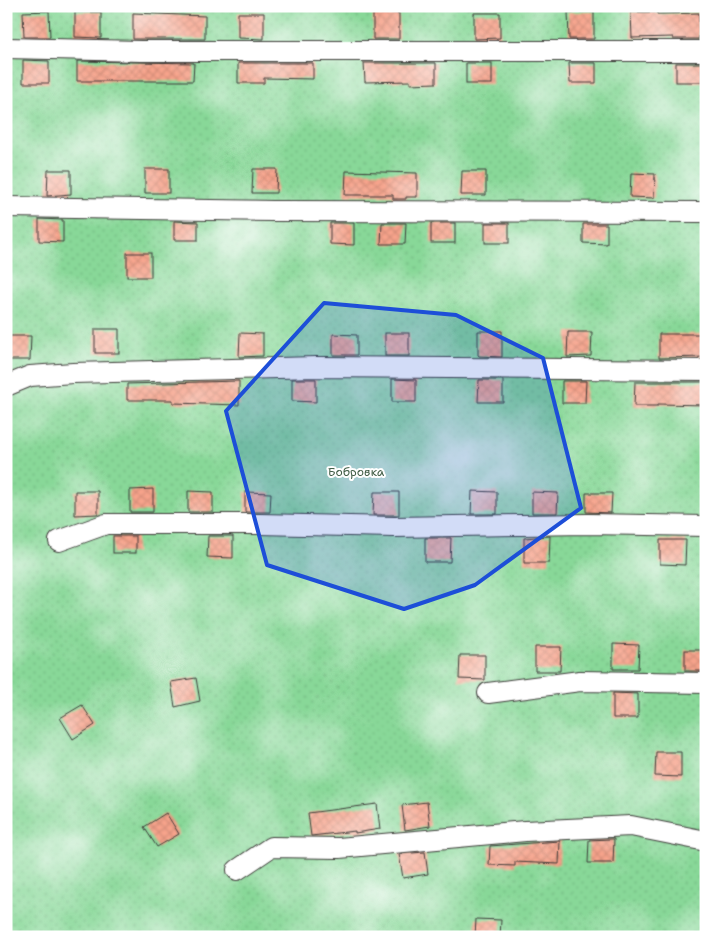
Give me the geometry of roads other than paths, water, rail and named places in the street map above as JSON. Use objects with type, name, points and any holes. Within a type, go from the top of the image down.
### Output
[{"type":"street","points":[[6,48],[141,51],[706,51]]},
{"type":"street","points":[[6,207],[273,211],[706,212]]},
{"type":"street","points":[[6,386],[30,376],[73,373],[317,366],[706,370]]},
{"type":"street","points":[[59,541],[106,524],[259,524],[394,527],[588,524],[706,526]]},
{"type":"street","points":[[488,693],[580,682],[706,683]]},
{"type":"street","points":[[236,870],[271,848],[339,848],[525,831],[631,826],[706,841]]},
{"type":"park label","name":"Бобровка","points":[[356,472]]}]
